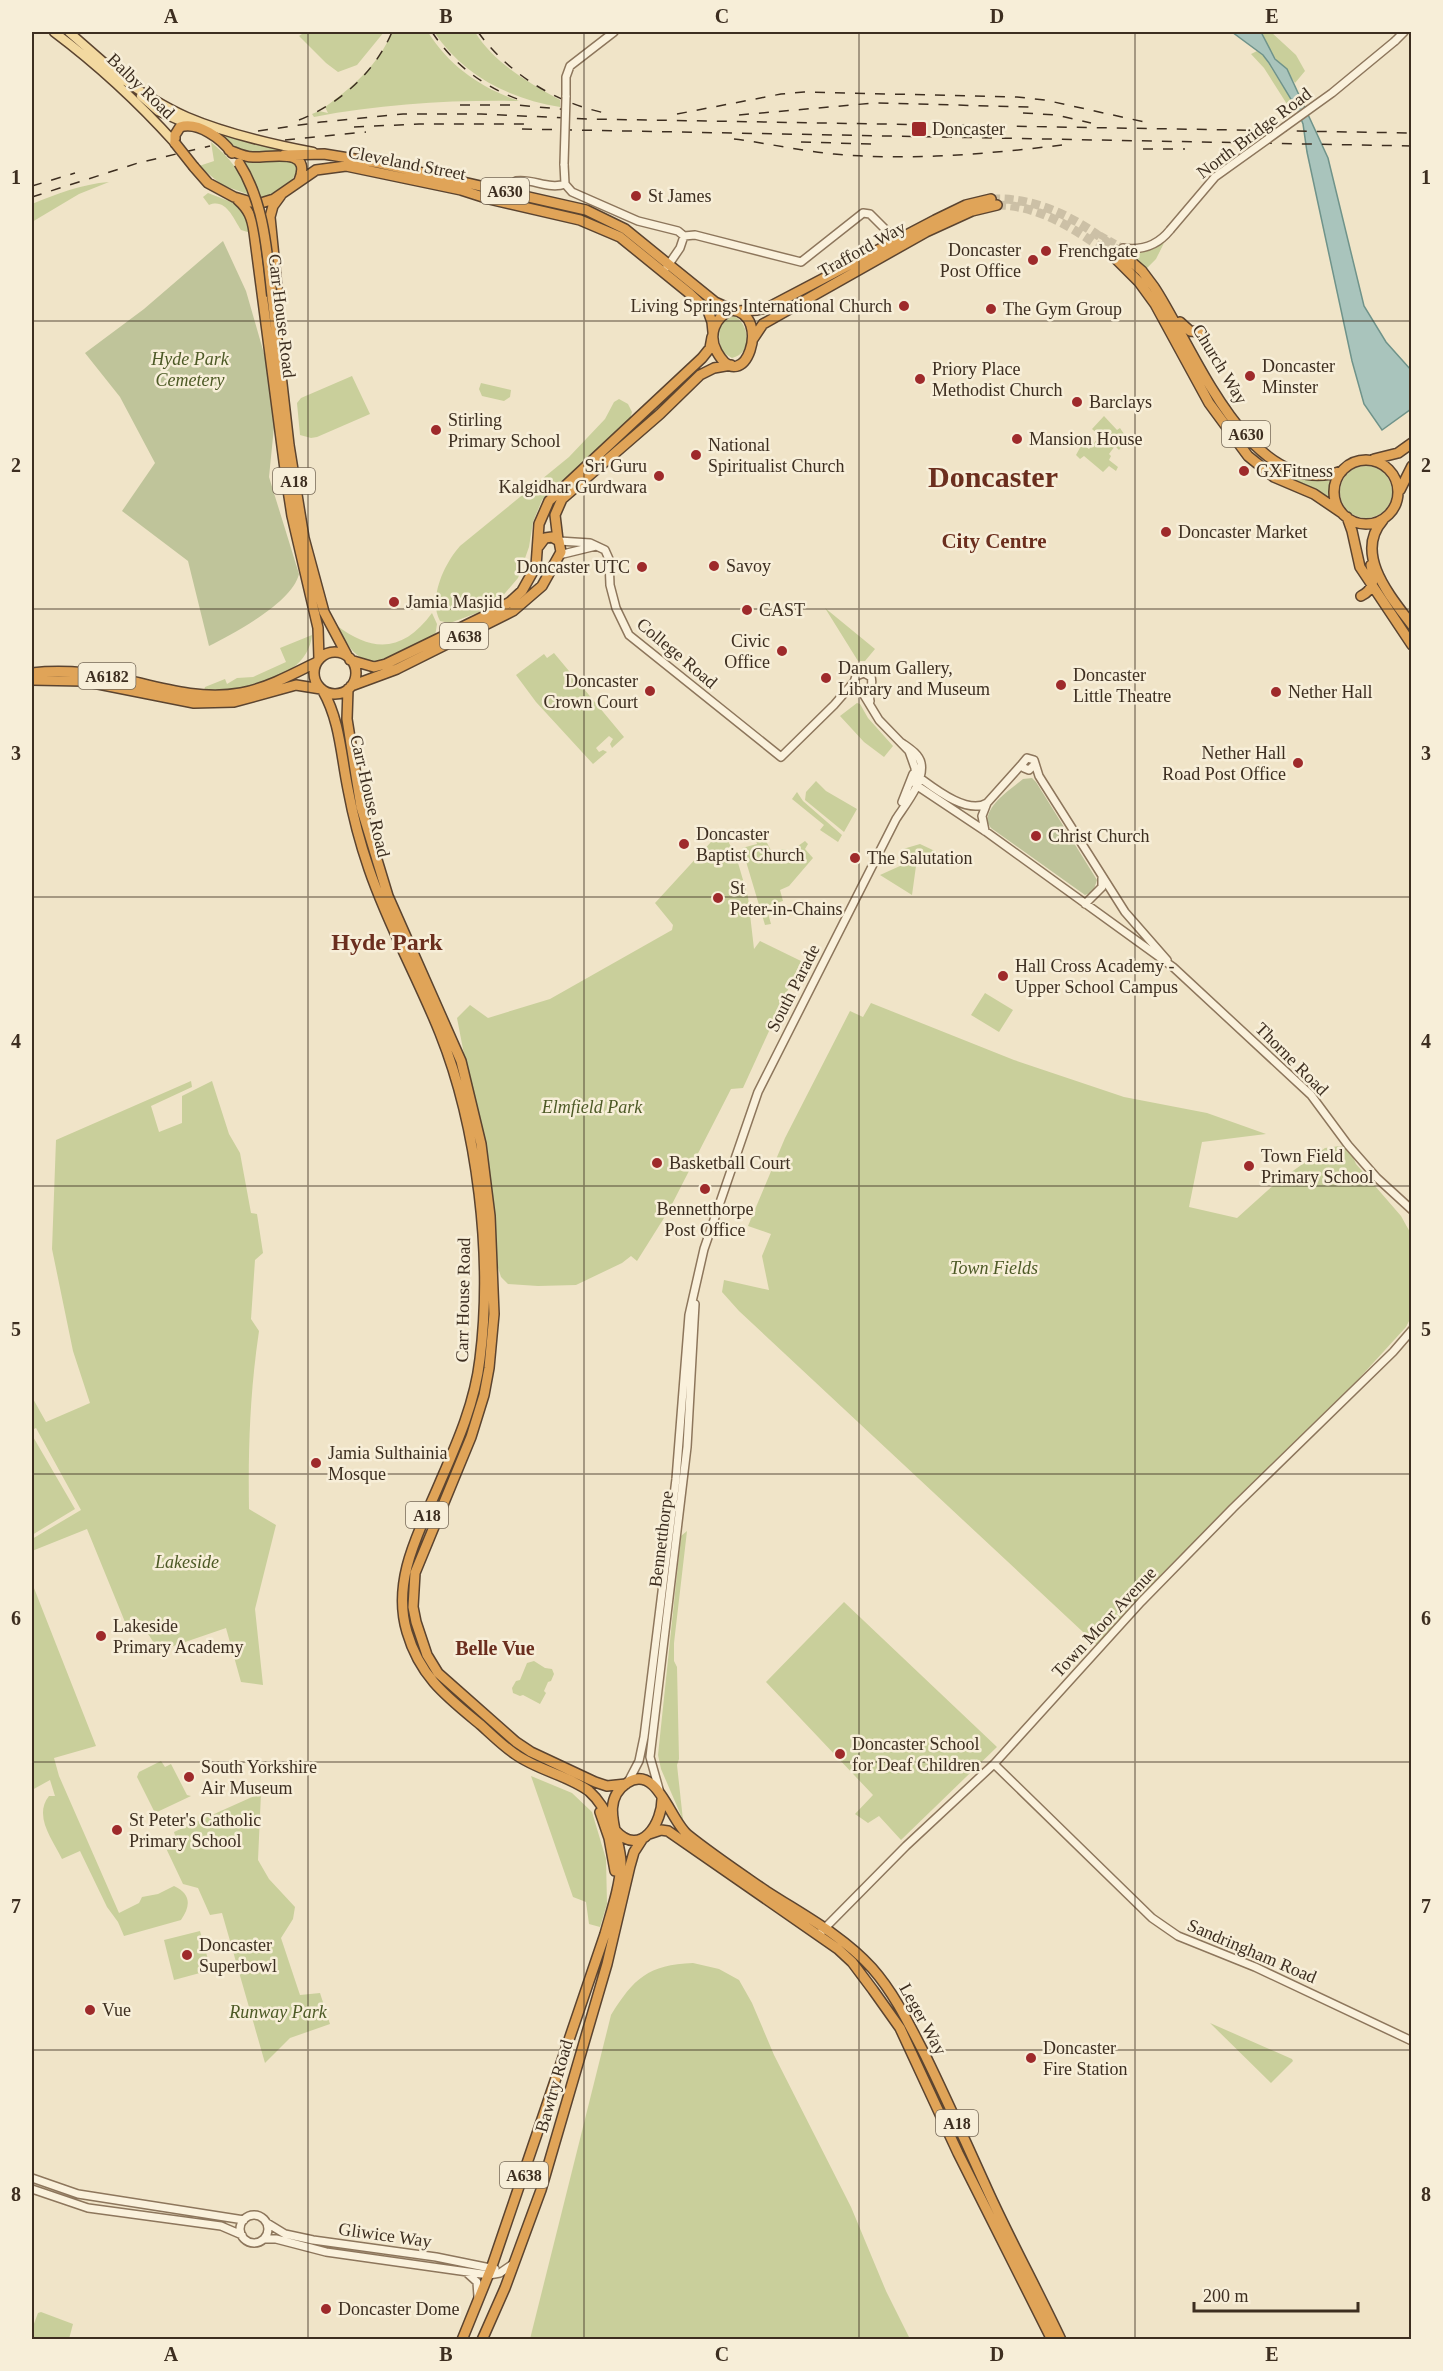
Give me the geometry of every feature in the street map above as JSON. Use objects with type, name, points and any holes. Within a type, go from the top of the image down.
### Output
[{"type":"highway","points":[[175,143],[175,135],[180,127],[190,125]]},
{"type":"highway","name":"A630","points":[[190,125],[217,138],[230,150],[253,157],[284,155]]},
{"type":"highway","name":"A630","points":[[175,143],[208,183],[234,197],[261,203],[282,193],[298,181]]},
{"type":"highway","name":"Carr House Road","points":[[230,150],[254,191],[263,230],[297,503],[316,589],[332,630],[349,659]]},
{"type":"highway","name":"Cleveland Street","points":[[284,155],[324,154],[412,169],[586,210],[625,229],[672,264],[715,302],[735,311]]},
{"type":"highway","points":[[284,155],[294,157],[300,163],[302,171],[298,181]]},
{"type":"highway","name":"Cleveland Street","points":[[298,181],[316,170],[346,166],[461,190],[489,199],[580,220],[614,233],[706,308],[711,318],[712,334]]},
{"type":"highway","name":"A18","points":[[282,193],[273,206],[270,217],[280,326],[282,396]]},
{"type":"highway","name":"Carr House Road","points":[[234,197],[246,208],[252,221],[292,516],[318,628],[318,661]]},
{"type":"highway","name":"Trafford Way","points":[[735,311],[769,307],[887,243],[966,205],[994,202],[906,243],[768,321],[760,327],[753,339]]},
{"type":"highway","name":"A630","points":[[1119,253],[1134,276]]},
{"type":"highway","name":"Church Way","points":[[1119,253],[1144,274],[1172,314],[1218,397],[1259,449],[1279,464],[1307,474],[1325,476],[1342,471]]},
{"type":"highway","name":"Church Way","points":[[1134,276],[1161,314],[1209,403],[1248,456],[1268,473],[1314,494],[1345,515]]},
{"type":"highway","points":[[735,311],[748,322],[753,339]]},
{"type":"highway","name":"A638","points":[[349,659],[374,667],[387,664],[510,602],[526,584],[536,566],[539,524],[549,501],[702,358],[710,348],[712,334],[721,317],[735,311]]},
{"type":"highway","points":[[1172,314],[1186,329],[1200,332]]},
{"type":"highway","points":[[712,334],[719,355],[724,362],[731,365]]},
{"type":"highway","name":"A638","points":[[349,688],[397,669],[513,611],[542,586],[561,549],[555,515],[562,499],[660,414],[700,375],[714,368],[741,365],[747,360],[753,339]]},
{"type":"highway","points":[[1234,454],[1237,447],[1235,441]]},
{"type":"highway","points":[[1412,443],[1389,456],[1350,464],[1342,471],[1335,484],[1334,495],[1345,515],[1355,542],[1359,567],[1412,645]]},
{"type":"highway","points":[[1368,459],[1388,468],[1396,479],[1399,493]]},
{"type":"highway","points":[[1361,596],[1372,586],[1374,580],[1371,551],[1375,532],[1394,509],[1412,466]]},
{"type":"highway","points":[[1345,515],[1365,524],[1384,519]]},
{"type":"highway","points":[[558,541],[552,537],[544,538],[539,547],[545,559],[558,557]]},
{"type":"highway","points":[[1371,551],[1379,574],[1412,625]]},
{"type":"highway","points":[[333,653],[349,659],[355,670],[354,679],[349,688],[334,694],[322,690],[315,680],[314,673],[318,661],[333,653]]},
{"type":"highway","name":"A6182","points":[[32,673],[66,671],[93,674],[181,693],[209,696],[242,693],[256,689],[318,661]]},
{"type":"highway","name":"A6182","points":[[32,680],[83,681],[194,703],[234,702],[296,685],[322,690]]},
{"type":"highway","name":"Carr House Road","points":[[349,688],[346,719],[361,807],[388,896],[461,1061],[479,1135],[490,1216],[494,1314],[489,1368],[484,1395],[471,1437],[415,1573],[413,1607],[416,1622],[427,1655],[438,1673],[516,1742],[531,1752],[595,1782],[607,1786],[627,1783]]},
{"type":"highway","name":"Carr House Road","points":[[322,690],[334,714],[347,788],[370,871],[440,1035],[455,1079],[464,1112],[478,1192],[484,1292],[483,1332],[475,1393],[406,1569],[402,1606],[406,1628],[411,1646],[423,1669],[431,1682],[444,1695],[515,1754],[578,1785],[593,1796],[601,1804],[613,1826]]},
{"type":"highway","points":[[644,1780],[660,1791],[660,1817],[655,1827],[646,1836],[631,1839],[622,1836],[613,1826],[614,1802],[627,1783],[644,1780]]},
{"type":"highway","name":"Leger Way","points":[[660,1791],[673,1818],[686,1834],[872,1968],[907,2018],[999,2216],[1061,2340]]},
{"type":"highway","name":"Bawtry Road","points":[[593,1796],[609,1838],[615,1863],[614,1903]]},
{"type":"highway","name":"Bawtry Road","points":[[462,2340],[490,2271],[614,1903],[621,1864],[613,1826]]},
{"type":"highway","name":"Leger Way","points":[[646,1836],[662,1830],[668,1831],[822,1931],[852,1962],[900,2028],[958,2152],[1052,2340]]},
{"type":"highway","name":"Bawtry Road","points":[[482,2340],[515,2263],[541,2190],[607,1965],[634,1852],[646,1836]]},
{"type":"main road","name":"Balby Road","points":[[54,32],[68,34],[175,143]]},
{"type":"main road","name":"A630","points":[[68,34],[158,111],[190,125]]},
{"type":"main road","name":"Cleveland Street","points":[[122,79],[188,117],[246,137],[324,154]]},
{"type":"street","points":[[614,32],[570,66],[566,77],[565,184],[572,192],[638,221],[678,231],[684,236],[695,235],[797,263],[804,261],[863,213],[870,214],[889,233],[887,243]]},
{"type":"street","name":"North Bridge Road","points":[[1119,253],[1152,245],[1162,239],[1215,177],[1341,87],[1404,32]]},
{"type":"street","points":[[498,190],[516,181],[554,186],[565,184]]},
{"type":"street","points":[[516,181],[514,200],[524,206]]},
{"type":"street","points":[[659,268],[664,269],[672,264],[684,243],[684,236]]},
{"type":"street","points":[[1134,276],[1144,274]]},
{"type":"street","points":[[558,541],[590,543],[599,546]]},
{"type":"street","points":[[558,557],[599,546]]},
{"type":"street","name":"College Road","points":[[599,546],[605,550],[609,559],[613,597],[619,619],[629,635],[781,757],[834,705]]},
{"type":"street","points":[[834,705],[859,674],[867,674],[872,680],[868,692],[874,712]]},
{"type":"street","points":[[854,682],[874,712],[909,752],[915,768],[915,781]]},
{"type":"street","points":[[834,705],[852,692],[870,688]]},
{"type":"street","points":[[902,743],[921,761],[915,781]]},
{"type":"street","name":"Thorne Road","points":[[987,803],[1022,764],[1025,769],[1029,770],[1035,764],[1039,776],[1102,879],[1135,926],[1168,963],[1311,1095],[1348,1145],[1377,1178],[1412,1210]]},
{"type":"street","points":[[915,781],[951,799],[980,807],[987,803]]},
{"type":"street","name":"South Parade","points":[[752,1107],[915,781]]},
{"type":"street","name":"Thorne Road","points":[[915,781],[1168,963]]},
{"type":"street","points":[[985,831],[982,816],[987,803]]},
{"type":"street","points":[[1085,904],[1102,887],[1102,879]]},
{"type":"street","name":"Bennetthorpe","points":[[627,1783],[639,1761],[644,1737],[676,1479],[689,1315],[704,1249],[752,1107]]},
{"type":"street","name":"Bennetthorpe","points":[[660,1791],[650,1757],[687,1447],[695,1289]]},
{"type":"street","name":"Town Moor Avenue","points":[[822,1931],[906,1845],[993,1764],[1141,1602],[1233,1508],[1393,1352],[1412,1330]]},
{"type":"street","name":"Sandringham Road","points":[[993,1764],[1152,1918],[1178,1936],[1255,1967],[1412,2041]]},
{"type":"street","points":[[32,2178],[78,2194],[244,2220],[259,2216],[267,2223],[268,2230],[264,2239],[251,2243],[242,2235],[221,2226],[88,2208],[32,2189]]},
{"type":"street","points":[[242,2235],[244,2220]]},
{"type":"street","name":"Gliwice Way","points":[[267,2223],[285,2234],[500,2273],[515,2263]]},
{"type":"street","name":"Gliwice Way","points":[[264,2239],[276,2239],[326,2252],[466,2272],[490,2271]]},
{"type":"street","points":[[392,2252],[398,2262]]},
{"type":"street","points":[[466,2272],[477,2282],[478,2300]]},
{"type":"street","points":[[500,2273],[505,2288]]},
{"type":"green space","points":[[305,32],[384,32],[357,65],[338,72],[299,36]]},
{"type":"green space","points":[[392,32],[428,32],[446,55],[467,74],[492,90],[519,101],[416,104],[314,117],[312,114],[319,111],[328,113],[325,107],[364,74],[387,44]]},
{"type":"green space","points":[[434,32],[475,32],[502,63],[560,100],[560,107],[523,98],[489,83],[459,61]]},
{"type":"green space","points":[[1261,32],[1271,32],[1296,55],[1305,71],[1295,83],[1267,46]]},
{"type":"green space","points":[[1257,51],[1263,55],[1297,109],[1292,112],[1264,68],[1251,54]]},
{"type":"green space","points":[[215,132],[284,151],[247,152]]},
{"type":"green space","points":[[211,142],[234,166],[250,195],[222,185],[199,166],[214,161]]},
{"type":"green space","points":[[242,159],[292,160],[298,167],[293,179],[278,192],[259,197]]},
{"type":"green space","points":[[109,182],[79,194],[32,222],[32,204],[79,187]]},
{"type":"green space","points":[[208,193],[239,205],[245,210],[251,233],[241,230],[228,210],[220,204],[209,205],[203,197]]},
{"type":"green space","name":"Hyde Park Cemetery","points":[[223,241],[246,291],[269,371],[275,417],[269,477],[299,574],[286,596],[274,606],[247,625],[209,646],[188,561],[122,511],[155,463],[120,397],[85,353],[144,309]]},
{"type":"green space","points":[[1164,243],[1156,259],[1145,270],[1127,252],[1143,251]]},
{"type":"green space","points":[[734,316],[743,325],[747,338],[743,351],[732,358],[722,352],[719,335],[724,320]]},
{"type":"green space","points":[[352,376],[370,414],[317,437],[300,435],[297,403],[301,398]]},
{"type":"green space","points":[[481,383],[511,390],[510,397],[504,401],[482,396],[479,389]]},
{"type":"green space","points":[[619,399],[628,404],[632,412],[630,419],[542,500],[533,522],[529,547],[518,578],[500,599],[477,613],[450,623],[440,621],[436,603],[437,592],[443,572],[454,553],[569,457],[605,419],[614,402]]},
{"type":"green space","points":[[1104,416],[1117,430],[1120,428],[1124,434],[1121,436],[1126,441],[1119,450],[1115,446],[1109,454],[1111,456],[1109,460],[1118,467],[1116,471],[1109,466],[1103,472],[1084,456],[1080,459],[1076,455],[1082,444],[1089,449],[1100,436],[1092,429]]},
{"type":"green space","points":[[1366,466],[1376,468],[1384,474],[1390,482],[1392,492],[1390,502],[1384,510],[1376,516],[1366,518],[1356,516],[1348,510],[1342,502],[1340,492],[1342,482],[1348,474],[1356,468]]},
{"type":"green space","points":[[1274,467],[1302,478],[1316,481],[1331,480],[1330,498],[1272,472]]},
{"type":"green space","points":[[825,608],[875,649],[865,661],[858,661]]},
{"type":"green space","points":[[432,613],[437,624],[435,637],[393,658],[381,661],[370,661],[360,657],[351,649],[336,625],[363,641],[388,644],[411,635]]},
{"type":"green space","points":[[312,635],[308,650],[286,673],[253,686],[204,691],[205,687],[225,679],[227,684],[237,678],[253,677],[286,662],[280,648]]},
{"type":"green space","points":[[554,653],[624,737],[612,748],[610,744],[613,739],[609,736],[596,748],[599,752],[603,750],[607,752],[593,764],[536,702],[516,675],[544,654],[547,658]]},
{"type":"green space","points":[[857,703],[893,746],[884,757],[864,742],[840,716]]},
{"type":"green space","points":[[1032,778],[1097,880],[1093,892],[1085,895],[991,828],[987,822],[991,809],[1000,798],[1023,779]]},
{"type":"green space","points":[[816,781],[826,791],[857,809],[844,832],[805,800],[806,792]]},
{"type":"green space","points":[[797,792],[803,801],[842,835],[838,842],[820,830],[824,825],[792,799]]},
{"type":"green space","name":"Elmfield Park","points":[[722,830],[736,856],[748,897],[754,949],[760,941],[801,961],[743,1088],[731,1089],[669,1210],[637,1261],[631,1256],[622,1263],[576,1285],[508,1284],[501,1277],[492,1249],[482,1148],[457,1018],[470,1005],[488,1018],[550,999],[672,930],[673,925],[655,903]]},
{"type":"green space","points":[[760,830],[773,854],[782,849],[791,851],[805,841],[808,844],[805,849],[813,858],[789,886],[780,890],[783,901],[766,906],[771,924],[765,925],[742,848],[757,844],[754,833]]},
{"type":"green space","points":[[920,844],[937,852],[933,861],[923,861],[916,866],[912,895],[880,875],[900,866],[903,849]]},
{"type":"green space","points":[[985,993],[1013,1010],[999,1032],[971,1015]]},
{"type":"green space","name":"Town Fields","points":[[871,1003],[1014,1060],[1124,1097],[1207,1113],[1266,1134],[1202,1142],[1189,1207],[1237,1218],[1276,1183],[1325,1148],[1348,1145],[1356,1164],[1401,1216],[1411,1234],[1411,1317],[1406,1327],[1279,1466],[1098,1646],[739,1311],[722,1292],[724,1280],[769,1290],[762,1256],[771,1234],[748,1226],[785,1138],[850,1011],[863,1017]]},
{"type":"green space","name":"Lakeside","points":[[191,1081],[192,1087],[151,1106],[159,1132],[182,1123],[182,1096],[212,1081],[229,1134],[240,1153],[251,1213],[257,1214],[263,1253],[255,1260],[251,1319],[259,1331],[249,1442],[249,1509],[276,1525],[255,1609],[263,1685],[241,1682],[226,1628],[159,1651],[138,1618],[125,1622],[87,1529],[32,1551],[32,1539],[81,1510],[36,1428],[32,1430],[32,1397],[46,1422],[90,1403],[73,1351],[52,1249],[56,1140]]},
{"type":"green space","points":[[32,1435],[75,1509],[32,1535]]},
{"type":"green space","points":[[687,1531],[674,1643],[674,1661],[677,1667],[679,1759],[677,1765],[683,1820],[661,1769],[658,1755],[681,1536]]},
{"type":"green space","points":[[32,1583],[96,1746],[54,1758],[59,1776],[119,1913],[139,1903],[142,1897],[158,1894],[174,1886],[184,1893],[188,1900],[187,1909],[181,1920],[124,1936],[80,1851],[62,1859],[46,1828],[43,1812],[45,1804],[49,1796],[55,1796],[50,1780],[32,1790]]},
{"type":"green space","points":[[844,1602],[997,1747],[901,1840],[879,1816],[868,1823],[855,1814],[873,1795],[766,1682]]},
{"type":"green space","points":[[534,1661],[545,1668],[552,1669],[554,1674],[548,1682],[544,1691],[546,1693],[540,1704],[523,1695],[513,1693],[512,1688],[516,1681],[520,1680],[527,1663]]},
{"type":"green space","points":[[161,1761],[165,1767],[171,1764],[187,1795],[191,1796],[155,1813],[137,1777],[139,1772]]},
{"type":"green space","points":[[531,1776],[572,1793],[592,1812],[606,1859],[607,1904],[600,1927],[589,1924],[586,1902],[573,1897]]},
{"type":"green space","name":"Runway Park","points":[[261,1793],[258,1860],[269,1879],[295,1907],[293,1919],[281,1938],[300,1995],[320,1993],[330,2024],[290,2038],[265,2063],[222,1913],[210,1915],[198,1888],[183,1884],[164,1844],[176,1839],[174,1832]]},
{"type":"green space","name":"Doncaster Superbowl","points":[[200,1931],[211,1970],[174,1980],[164,1940]]},
{"type":"green space","points":[[693,1963],[719,1969],[739,1980],[851,2207],[886,2291],[910,2339],[530,2339],[611,2015],[627,1992],[644,1976],[664,1967]]},
{"type":"green space","points":[[1210,2023],[1292,2059],[1293,2061],[1271,2083]]},
{"type":"green space","points":[[41,2312],[73,2324],[69,2339],[32,2339],[32,2329],[38,2313]]},
{"type":"water","points":[[1232,32],[1261,32],[1275,59],[1287,69],[1328,158],[1364,306],[1386,342],[1411,370],[1411,409],[1382,430],[1364,404],[1352,361],[1303,124],[1297,109],[1263,55]]},
{"type":"tunnel","points":[[991,199],[1027,202],[1060,213],[1091,231],[1120,252]]},
{"type":"tunnel","points":[[997,205],[1014,206],[1045,215],[1075,230],[1115,258]]},
{"type":"tunnel","points":[[1100,235],[1123,248]]},
{"type":"railway","points":[[299,120],[328,105],[354,85],[376,60],[392,32]]},
{"type":"railway","points":[[432,32],[460,65],[483,82],[523,101]]},
{"type":"railway","points":[[478,32],[504,61],[534,84],[568,102],[605,113]]},
{"type":"railway","points":[[677,114],[781,94],[804,92],[1017,97],[1045,100],[1149,123]]},
{"type":"railway","points":[[739,115],[874,103],[1033,107]]},
{"type":"railway","points":[[460,105],[516,105],[571,110]]},
{"type":"railway","points":[[1023,113],[1056,115],[1091,123]]},
{"type":"railway","points":[[258,131],[403,114],[481,114],[588,119],[1412,133]]},
{"type":"railway","points":[[354,127],[419,124],[531,124]]},
{"type":"railway","points":[[522,129],[1412,146]]},
{"type":"railway","points":[[285,140],[366,132]]},
{"type":"railway","points":[[734,139],[821,153],[891,157],[977,154],[1062,145]]},
{"type":"railway","points":[[801,142],[871,144]]},
{"type":"railway","points":[[32,197],[138,163],[210,146]]},
{"type":"railway","points":[[1143,149],[1185,149]]},
{"type":"railway","points":[[32,186],[75,173]]},
{"type":"place","name":"Doncaster","points":[[919,129]]},
{"type":"place","name":"St James","points":[[636,196]]},
{"type":"place","name":"Frenchgate","points":[[1046,251]]},
{"type":"place","name":"Doncaster Post Office","points":[[1033,260]]},
{"type":"place","name":"Living Springs International Church","points":[[904,306]]},
{"type":"place","name":"The Gym Group","points":[[991,309]]},
{"type":"place","name":"Doncaster Minster","points":[[1250,376]]},
{"type":"place","name":"Priory Place Methodist Church","points":[[920,379]]},
{"type":"place","name":"Barclays","points":[[1077,402]]},
{"type":"place","name":"Stirling Primary School","points":[[436,430]]},
{"type":"place","name":"Mansion House","points":[[1017,439]]},
{"type":"place","name":"National Spiritualist Church","points":[[696,455]]},
{"type":"place","name":"GXFitness","points":[[1244,471]]},
{"type":"place","name":"Sri Guru Kalgidhar Gurdwara","points":[[659,476]]},
{"type":"place","name":"Doncaster Market","points":[[1166,532]]},
{"type":"place","name":"Savoy","points":[[714,566]]},
{"type":"place","name":"Doncaster UTC","points":[[642,567]]},
{"type":"place","name":"Jamia Masjid","points":[[394,602]]},
{"type":"place","name":"CAST","points":[[747,610]]},
{"type":"place","name":"Civic Office","points":[[782,651]]},
{"type":"place","name":"Danum Gallery, Library and Museum","points":[[826,678]]},
{"type":"place","name":"Doncaster Little Theatre","points":[[1061,685]]},
{"type":"place","name":"Doncaster Crown Court","points":[[650,691]]},
{"type":"place","name":"Nether Hall","points":[[1276,692]]},
{"type":"place","name":"Nether Hall Road Post Office","points":[[1298,763]]},
{"type":"place","name":"Christ Church","points":[[1036,836]]},
{"type":"place","name":"Doncaster Baptist Church","points":[[684,844]]},
{"type":"place","name":"The Salutation","points":[[855,858]]},
{"type":"place","name":"St Peter-in-Chains","points":[[718,898]]},
{"type":"place","name":"Hall Cross Academy - Upper School Campus","points":[[1003,976]]},
{"type":"place","name":"Basketball Court","points":[[657,1163]]},
{"type":"place","name":"Town Field Primary School","points":[[1249,1166]]},
{"type":"place","name":"Bennetthorpe Post Office","points":[[705,1189]]},
{"type":"place","name":"Jamia Sulthainia Mosque","points":[[316,1463]]},
{"type":"place","name":"Lakeside Primary Academy","points":[[101,1636]]},
{"type":"place","name":"Doncaster School for Deaf Children","points":[[840,1754]]},
{"type":"place","name":"South Yorkshire Air Museum","points":[[189,1777]]},
{"type":"place","name":"St Peter's Catholic Primary School","points":[[117,1830]]},
{"type":"place","name":"Doncaster Superbowl","points":[[187,1955]]},
{"type":"place","name":"Vue","points":[[90,2010]]},
{"type":"place","name":"Doncaster Fire Station","points":[[1031,2058]]},
{"type":"place","name":"Doncaster Dome","points":[[326,2309]]},
{"type":"district","name":"Doncaster","points":[[993,477]]},
{"type":"district","name":"City Centre","points":[[994,541]]},
{"type":"district","name":"Hyde Park","points":[[387,942]]},
{"type":"district","name":"Belle Vue","points":[[495,1648]]}]
